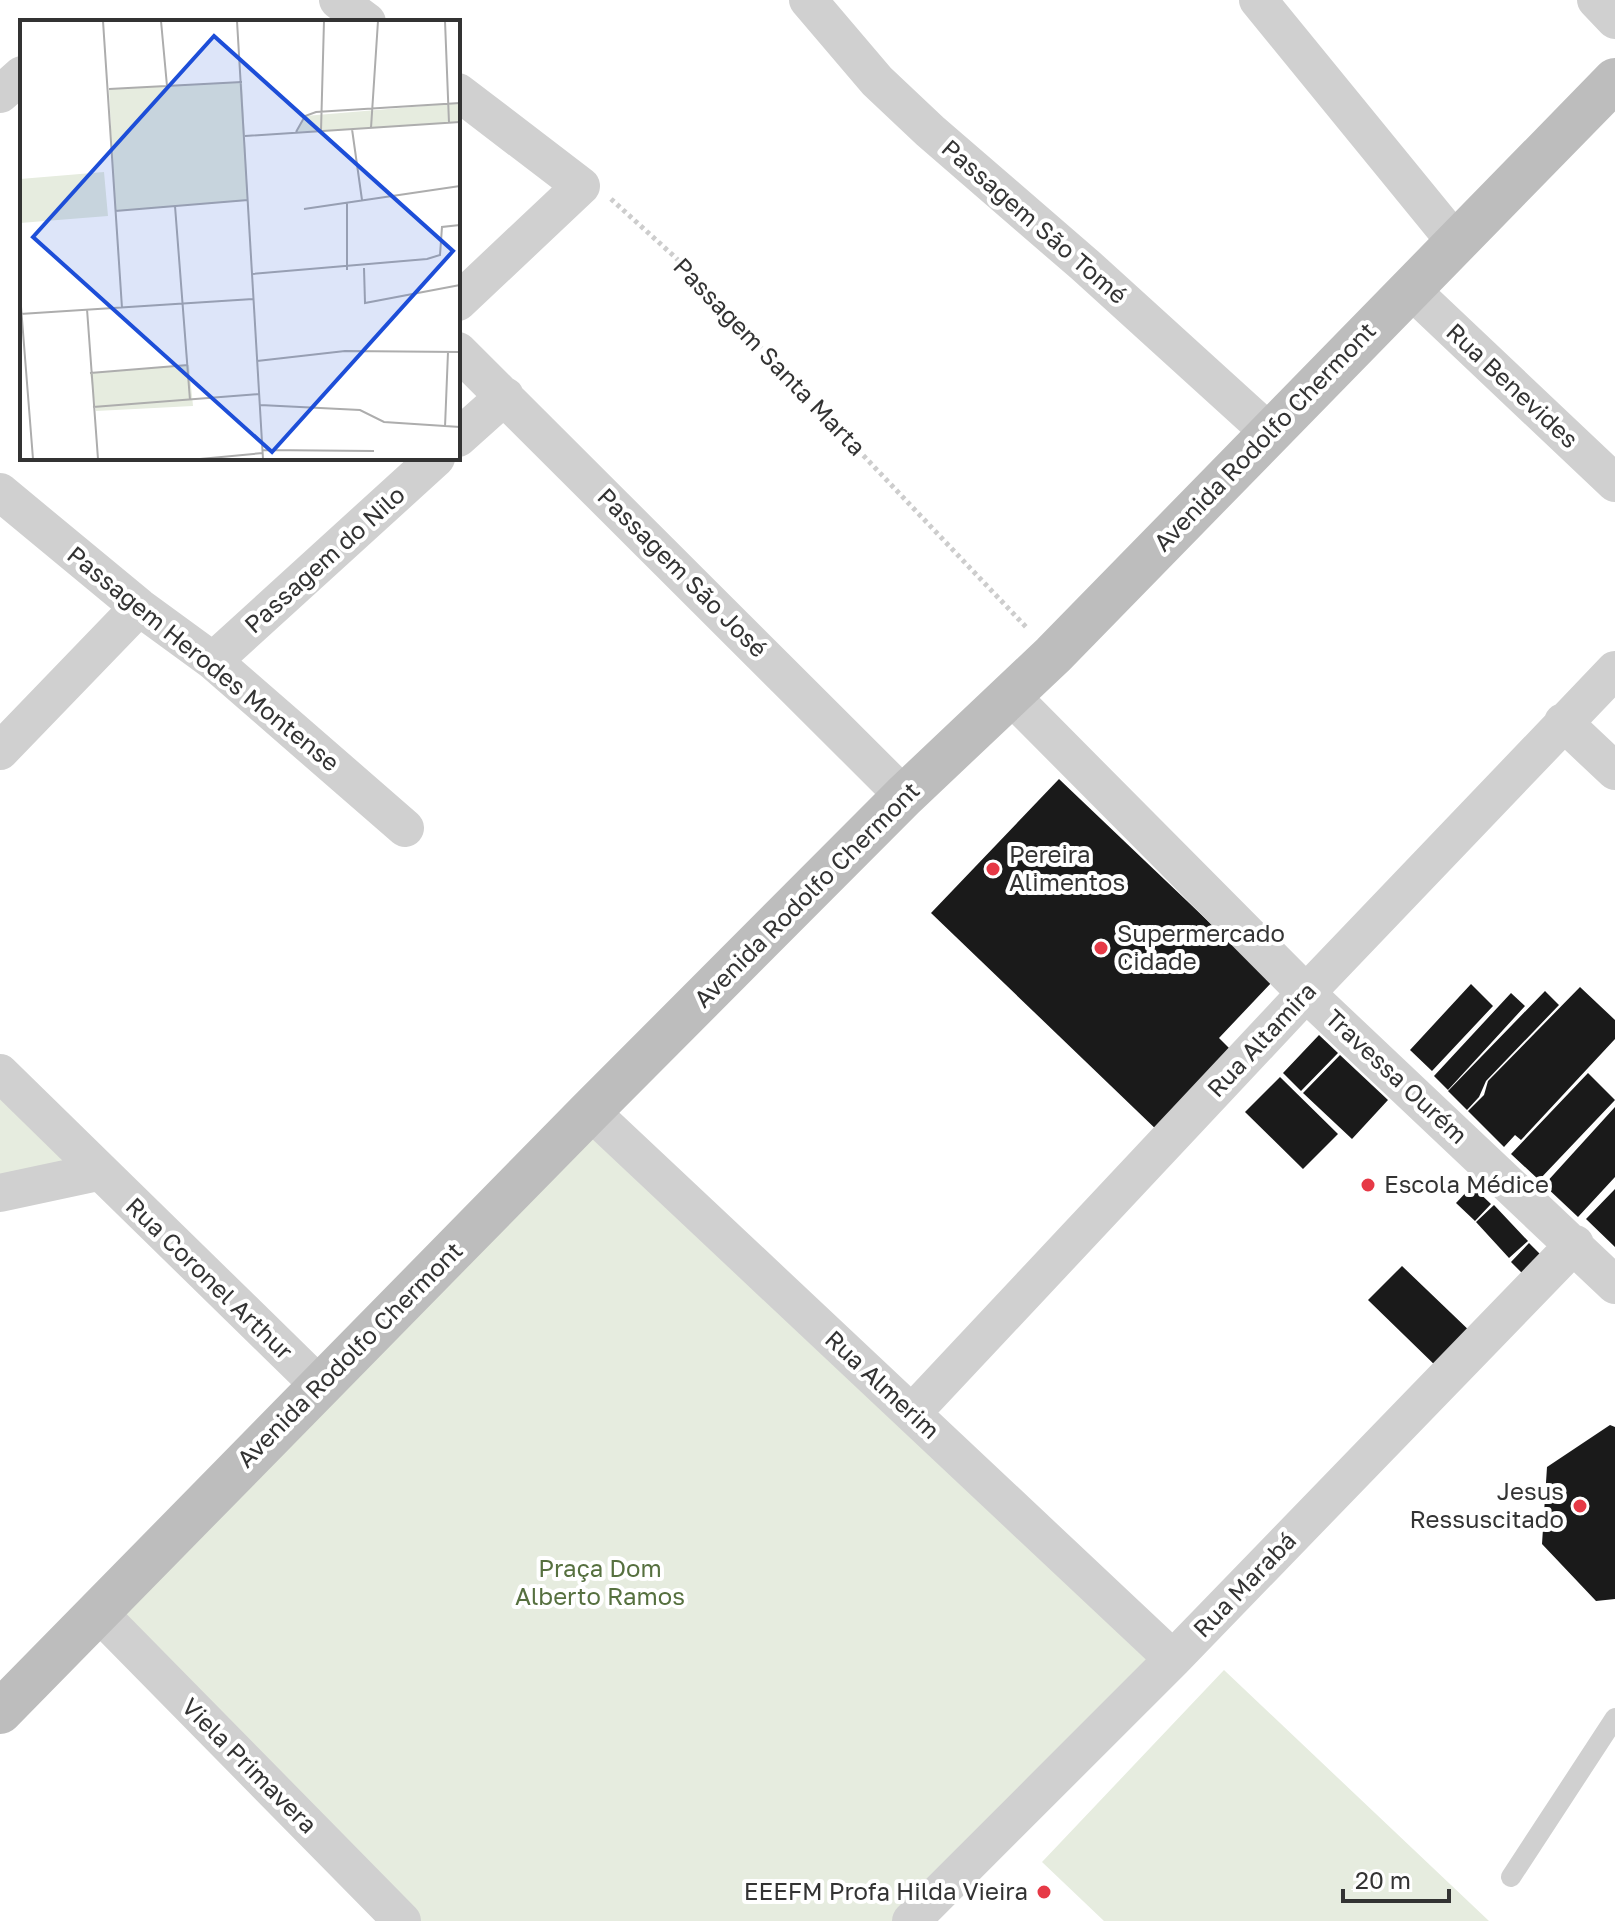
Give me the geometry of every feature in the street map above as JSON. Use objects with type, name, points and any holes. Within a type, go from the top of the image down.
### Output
[{"type":"main road","name":"Avenida Rodolfo Chermont","points":[[0,1712],[590,1111],[904,796],[1053,655],[1454,240],[1615,80]]},
{"type":"street","points":[[338,0],[364,20]]},
{"type":"street","name":"Passagem São Tomé","points":[[808,0],[877,81],[930,131],[1085,265],[1270,433]]},
{"type":"street","points":[[1258,0],[1454,240]]},
{"type":"street","points":[[1596,0],[1615,20]]},
{"type":"street","points":[[0,94],[20,77]]},
{"type":"street","points":[[460,94],[581,186],[460,300]]},
{"type":"street","name":"Rua Benevides","points":[[1409,288],[1615,483]]},
{"type":"street","name":"Passagem São José","points":[[460,353],[904,796]]},
{"type":"street","points":[[460,436],[505,396]]},
{"type":"street","name":"Passagem do Nilo","points":[[213,661],[434,460]]},
{"type":"street","name":"Passagem Herodes Montense","points":[[0,492],[139,607],[213,661],[405,828]]},
{"type":"street","points":[[0,751],[139,607]]},
{"type":"street","name":"Rua Altamira","points":[[912,1413],[1306,993],[1615,670]]},
{"type":"street","name":"Travessa Ourém","points":[[1011,696],[1306,993],[1615,1285]]},
{"type":"street","points":[[1563,722],[1615,771]]},
{"type":"street","name":"Rua Coronel Arthur","points":[[0,1073],[320,1386]]},
{"type":"street","name":"Rua Almerim","points":[[590,1111],[1173,1659]]},
{"type":"street","points":[[0,1193],[98,1172]]},
{"type":"street","name":"Rua Marabá","points":[[911,1921],[1173,1659],[1575,1244]]},
{"type":"street","name":"Viela Primavera","points":[[97,1611],[402,1921]]},
{"type":"lane","points":[[1511,1877],[1614,1720]]},
{"type":"path","name":"Passagem Santa Marta","points":[[581,186],[612,199],[676,258],[1053,655]]},
{"type":"green space","points":[[0,1073],[98,1172],[0,1193]]},
{"type":"green space","name":"Praça Dom Alberto Ramos","points":[[590,1111],[1173,1659],[911,1921],[402,1921],[97,1611]]},
{"type":"green space","points":[[1224,1670],[1489,1921],[1104,1921],[1042,1862]]},
{"type":"building","name":"Supermercado Cidade","points":[[1059,779],[1272,982],[1219,1038],[1236,1055],[1161,1134],[931,913]]},
{"type":"building","points":[[1471,984],[1493,1006],[1432,1071],[1410,1050]]},
{"type":"building","points":[[1580,987],[1615,1020],[1615,1039],[1521,1140],[1515,1135],[1504,1147],[1468,1111],[1484,1095],[1488,1081]]},
{"type":"building","points":[[1545,991],[1559,1005],[1486,1081],[1479,1097],[1467,1110],[1448,1091]]},
{"type":"building","points":[[1511,993],[1525,1006],[1448,1090],[1434,1076]]},
{"type":"building","points":[[1319,1035],[1338,1053],[1301,1091],[1283,1073]]},
{"type":"building","points":[[1340,1055],[1388,1100],[1352,1139],[1303,1093]]},
{"type":"building","points":[[1588,1073],[1615,1100],[1539,1180],[1511,1154]]},
{"type":"building","points":[[1280,1077],[1338,1134],[1303,1169],[1245,1112]]},
{"type":"building","points":[[1615,1107],[1615,1177],[1578,1217],[1544,1185]]},
{"type":"building","points":[[1472,1186],[1491,1204],[1475,1221],[1456,1203]]},
{"type":"building","points":[[1615,1189],[1615,1247],[1586,1219]]},
{"type":"building","points":[[1494,1205],[1528,1241],[1509,1258],[1476,1222]]},
{"type":"building","points":[[1529,1243],[1544,1258],[1525,1276],[1511,1262]]},
{"type":"building","points":[[1402,1266],[1475,1336],[1441,1371],[1368,1300]]},
{"type":"building","name":"Jesus Ressuscitado","points":[[1610,1425],[1615,1427],[1615,1599],[1596,1601],[1542,1544],[1547,1467]]},
{"type":"place","name":"Pereira Alimentos","points":[[993,869]]},
{"type":"place","name":"Supermercado Cidade","points":[[1101,948]]},
{"type":"place","name":"Escola Médice","points":[[1368,1185]]},
{"type":"place","name":"Jesus Ressuscitado","points":[[1580,1506]]},
{"type":"place","name":"EEEFM Profª Hilda Vieira","points":[[1044,1892]]}]
